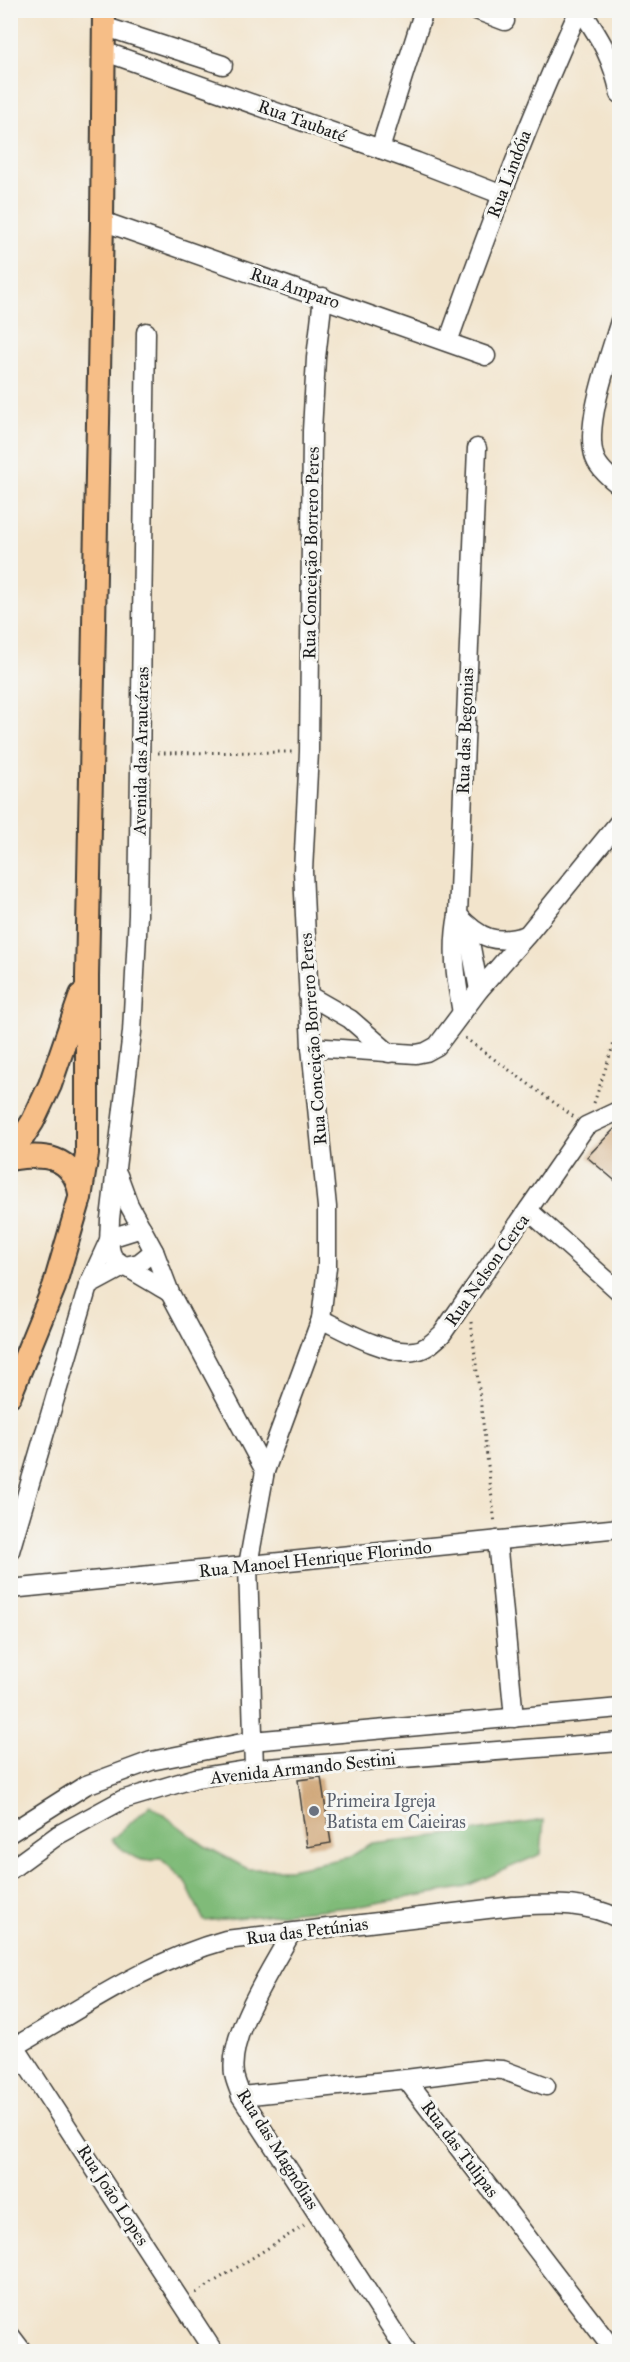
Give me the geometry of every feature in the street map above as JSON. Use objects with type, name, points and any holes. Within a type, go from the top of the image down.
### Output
[{"type":"main road","points":[[10,1395],[54,1287],[80,1198],[87,1154],[87,977],[102,221],[103,18]]},
{"type":"main road","points":[[10,1158],[33,1122],[50,1085],[87,977]]},
{"type":"main road","points":[[10,1133],[50,1085]]},
{"type":"main road","points":[[10,1158],[36,1156],[60,1162],[70,1168],[77,1180],[80,1198]]},
{"type":"street","points":[[380,149],[424,10]]},
{"type":"street","points":[[476,10],[505,21]]},
{"type":"street","points":[[580,10],[603,42],[614,67],[620,94]]},
{"type":"street","name":"Rua Lindóia","points":[[448,342],[500,195],[580,10]]},
{"type":"street","points":[[103,18],[223,65]]},
{"type":"street","name":"Rua Taubaté","points":[[103,51],[380,149],[500,195]]},
{"type":"street","name":"Rua Amparo","points":[[102,221],[486,356]]},
{"type":"street","name":"Rua Conceição Borrero Peres","points":[[254,1769],[248,1565],[265,1471],[321,1318],[327,1267],[327,1207],[311,1047],[303,871],[309,752],[312,431],[315,358],[323,297]]},
{"type":"street","points":[[620,321],[594,411],[591,439],[595,459],[607,476],[620,486]]},
{"type":"street","name":"Avenida das Araucáreas","points":[[110,1238],[110,1219],[132,1032],[138,915],[146,333]]},
{"type":"street","name":"Rua das Begonias","points":[[477,448],[463,921],[479,990]]},
{"type":"street","points":[[311,1047],[416,1054],[437,1046],[479,990],[620,821]]},
{"type":"street","points":[[463,921],[488,939],[501,941],[527,935]]},
{"type":"street","name":"Rua das Begonias","points":[[462,1013],[453,957],[453,938],[463,921]]},
{"type":"street","points":[[308,995],[350,1019],[389,1053]]},
{"type":"street","points":[[586,1126],[620,1110]]},
{"type":"street","name":"Rua Nelson Cerca","points":[[321,1318],[351,1334],[396,1350],[414,1351],[425,1348],[442,1334],[586,1126]]},
{"type":"street","points":[[116,1169],[122,1188],[154,1251],[170,1293],[265,1471]]},
{"type":"street","points":[[528,1210],[620,1292]]},
{"type":"street","points":[[10,1551],[88,1286],[110,1238],[142,1228]]},
{"type":"street","points":[[110,1238],[114,1257],[170,1293]]},
{"type":"street","points":[[88,1286],[125,1266],[139,1263],[154,1251]]},
{"type":"street","name":"Rua Manoel Henrique Florindo","points":[[10,1590],[620,1528]]},
{"type":"street","points":[[497,1540],[514,1718]]},
{"type":"street","name":"Avenida Armando Sestini","points":[[10,1833],[18,1824],[86,1785],[151,1761],[252,1741],[620,1708]]},
{"type":"street","name":"Avenida Armando Sestini","points":[[10,1870],[58,1834],[122,1800],[196,1778],[254,1769],[620,1742]]},
{"type":"street","name":"Rua das Petúnias","points":[[13,2043],[153,1966],[192,1950],[226,1940],[513,1906],[555,1904],[584,1906],[620,1919]]},
{"type":"street","name":"Rua das Magnólias","points":[[291,1933],[249,2013],[236,2044],[234,2074],[241,2096],[407,2352]]},
{"type":"street","name":"Rua João Lopes","points":[[13,2043],[214,2352]]},
{"type":"street","points":[[241,2096],[484,2069],[503,2070],[546,2086]]},
{"type":"street","name":"Rua das Tulipas","points":[[406,2079],[615,2352]]},
{"type":"street","points":[[10,2335],[23,2352]]},
{"type":"path","points":[[142,753],[309,752]]},
{"type":"path","points":[[451,1029],[586,1126],[620,1025]]},
{"type":"path","points":[[468,1296],[497,1540]]},
{"type":"path","points":[[182,2302],[319,2216]]},
{"type":"green space","points":[[151,1805],[205,1846],[248,1869],[290,1869],[350,1857],[372,1843],[463,1833],[544,1820],[541,1854],[462,1888],[360,1906],[204,1921],[184,1880],[160,1858],[146,1861],[134,1857],[111,1840]]},
{"type":"building","points":[[620,1123],[620,1185],[587,1157]]},
{"type":"building","name":"Primeira Igreja Batista em Caieiras","points":[[321,1777],[331,1843],[307,1847],[298,1780]]},
{"type":"place","name":"Primeira Igreja Batista em Caieiras","points":[[314,1811]]}]
